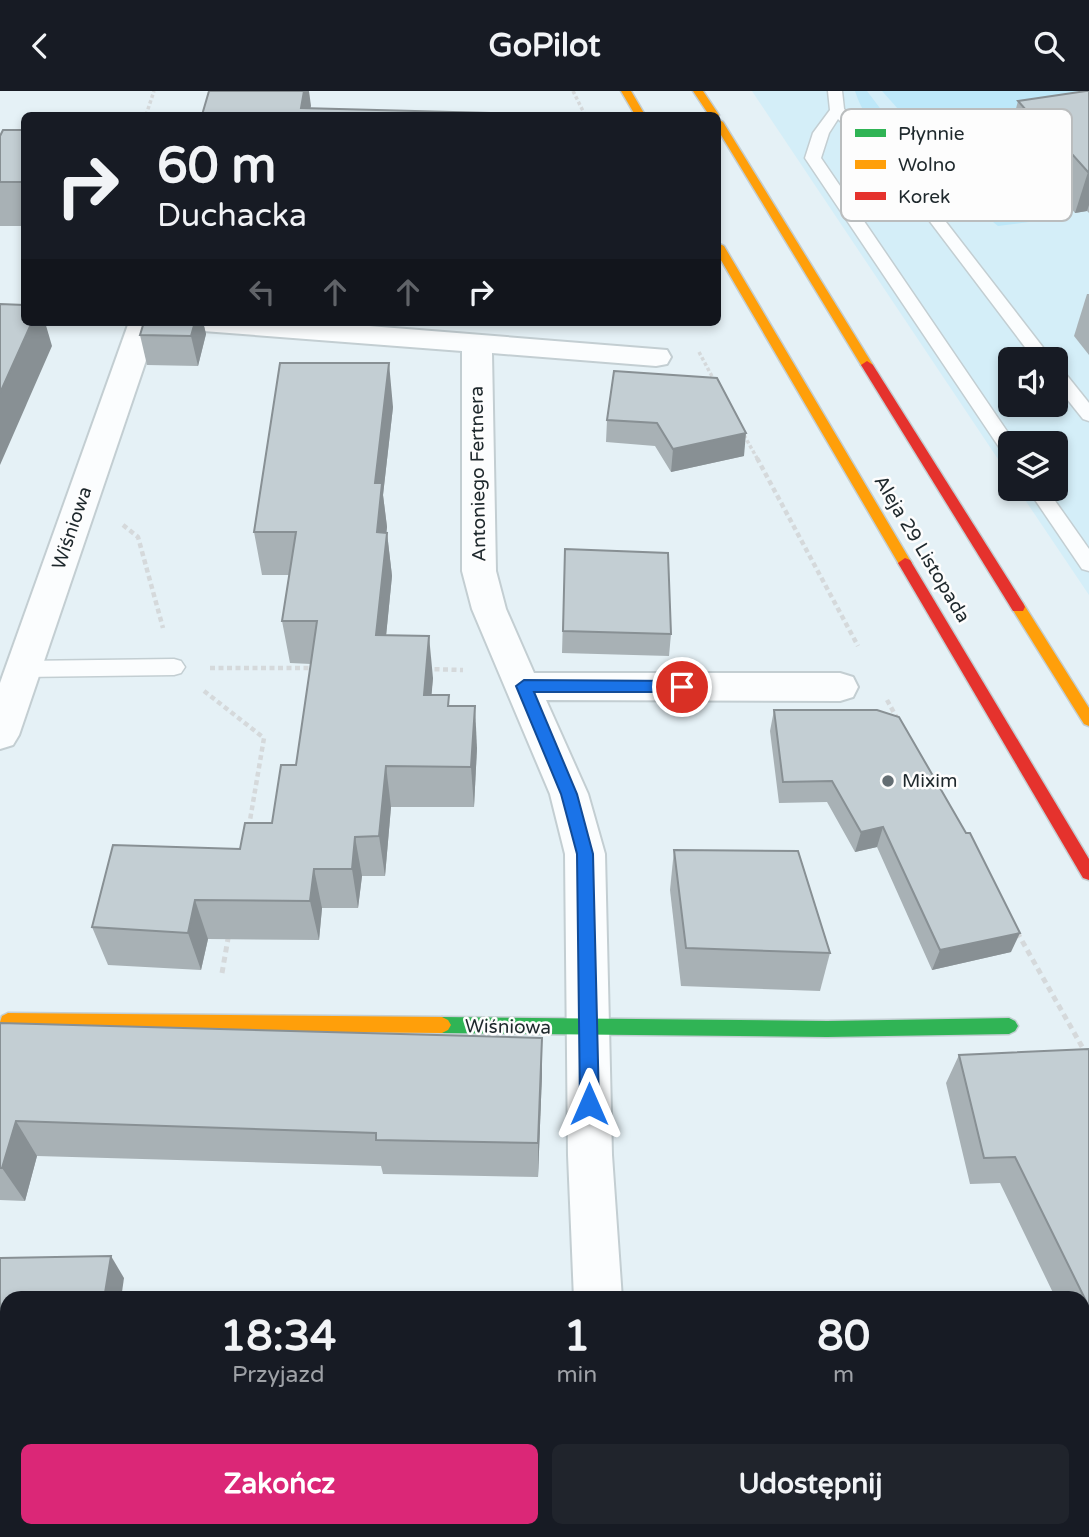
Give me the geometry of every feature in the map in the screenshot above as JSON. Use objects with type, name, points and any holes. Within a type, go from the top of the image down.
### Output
[{"type":"main road","points":[[626,91],[638,112]]},
{"type":"main road","points":[[698,91],[712,112]]},
{"type":"main road","points":[[721,127],[928,465],[1089,720]]},
{"type":"main road","name":"Aleja 29 Listopada","points":[[721,251],[1089,873]]},
{"type":"main road","name":"Wiśniowa","points":[[8,1021],[589,1028],[1009,1026]]},
{"type":"street","name":"Wiśniowa","points":[[0,734],[143,326]]},
{"type":"street","points":[[255,326],[656,357]]},
{"type":"street","name":"Antoniego Fertnera","points":[[477,343],[479,571],[489,609],[569,794],[585,854],[590,1155],[598,1291]]},
{"type":"street","points":[[519,676],[840,687]]},
{"type":"lane","points":[[835,91],[837,110],[841,114]]},
{"type":"lane","points":[[837,110],[821,133],[813,158],[841,199]]},
{"type":"lane","points":[[856,221],[998,431]]},
{"type":"lane","points":[[937,221],[1034,347]]},
{"type":"lane","points":[[1068,388],[1089,415]]},
{"type":"lane","points":[[1045,501],[1089,564]]},
{"type":"lane","points":[[23,669],[174,667]]},
{"type":"path","points":[[147,112],[154,91]]},
{"type":"path","points":[[582,91],[573,91],[584,112]]},
{"type":"path","points":[[83,496],[138,537],[174,667],[264,738],[247,834]]},
{"type":"path","points":[[174,667],[323,668]]},
{"type":"path","points":[[415,669],[480,670],[519,676]]},
{"type":"shaded area","points":[[752,91],[1089,91],[1089,595],[1026,501],[1068,501],[1068,431],[998,431],[998,459]]},
{"type":"shaded area","points":[[855,91],[867,91],[881,109],[862,109]]},
{"type":"shaded area","points":[[882,91],[1089,91],[1023,109],[898,109]]},
{"type":"shaded area","points":[[992,221],[1036,221],[998,226]]},
{"type":"building","points":[[209,91],[304,91],[301,108],[452,112],[203,112]]},
{"type":"building","points":[[1089,91],[1089,172],[1072,154],[1072,109],[1025,109],[1018,101]]},
{"type":"building","points":[[3,130],[21,130],[21,182],[0,182],[0,136]]},
{"type":"building","points":[[0,304],[21,305],[21,326],[30,326],[0,393]]},
{"type":"building","points":[[143,326],[194,326],[191,336],[140,335]]},
{"type":"building","points":[[280,363],[389,363],[375,483],[382,483],[377,532],[387,533],[376,635],[429,636],[424,695],[449,695],[448,706],[475,706],[471,767],[386,766],[379,836],[355,837],[352,869],[314,869],[310,901],[195,900],[188,933],[92,927],[113,845],[240,849],[245,823],[272,823],[281,765],[296,765],[317,621],[282,621],[296,532],[254,532]]},
{"type":"building","points":[[614,371],[717,378],[746,433],[673,449],[657,423],[607,420]]},
{"type":"building","points":[[565,549],[668,553],[671,634],[563,631]]},
{"type":"building","points":[[774,710],[877,710],[899,717],[966,833],[970,833],[1020,933],[940,950],[883,827],[861,832],[832,781],[783,782]]},
{"type":"building","points":[[674,850],[798,851],[830,953],[686,948]]},
{"type":"building","points":[[0,1023],[542,1038],[538,1143],[376,1140],[376,1133],[16,1121],[0,1168]]},
{"type":"building","points":[[1089,1049],[1089,1291],[1081,1291],[1015,1157],[984,1158],[959,1055]]},
{"type":"building","points":[[111,1256],[105,1291],[0,1291],[0,1258]]},
{"type":"traffic: fast","points":[[442,1025],[827,1029],[1009,1026]]},
{"type":"traffic: slow","points":[[626,91],[638,112]]},
{"type":"traffic: slow","points":[[698,91],[712,112]]},
{"type":"traffic: slow","points":[[721,127],[867,365]]},
{"type":"traffic: slow","points":[[721,251],[905,563]]},
{"type":"traffic: slow","points":[[1018,607],[1089,720]]},
{"type":"traffic: slow","points":[[8,1021],[442,1025]]},
{"type":"traffic: jam","points":[[867,365],[1018,607]]},
{"type":"traffic: jam","points":[[905,563],[1089,873]]},
{"type":"place","name":"Mixim","points":[[888,781]]},
{"type":"route","points":[[589,1104],[585,854],[569,794],[524,686],[682,687]]}]
